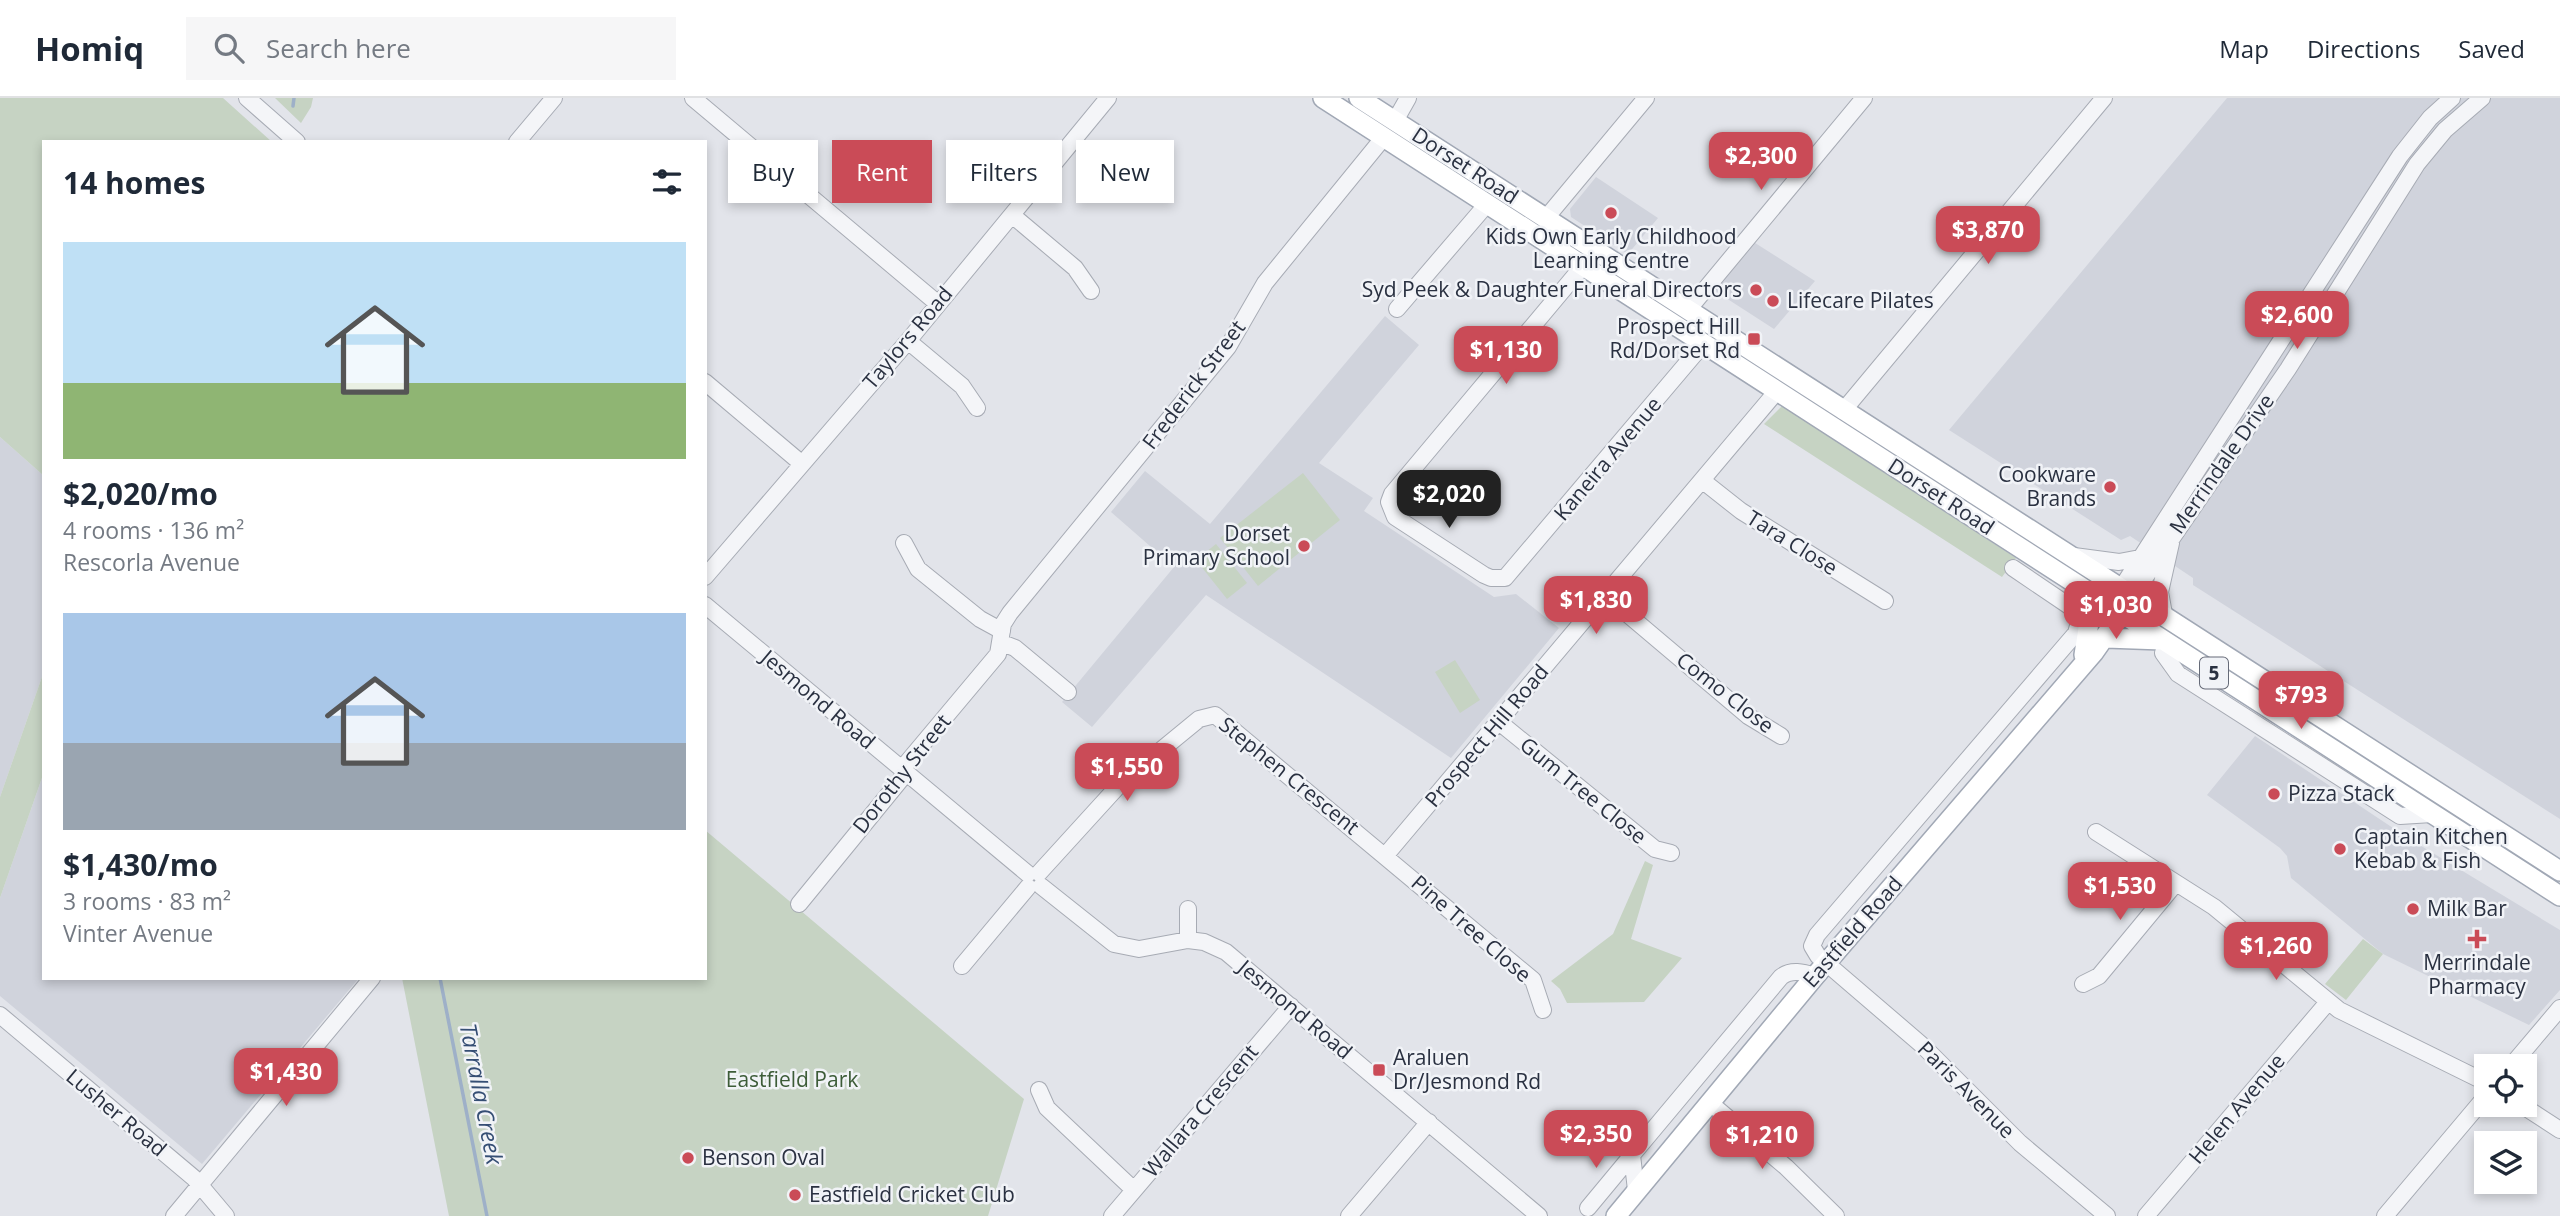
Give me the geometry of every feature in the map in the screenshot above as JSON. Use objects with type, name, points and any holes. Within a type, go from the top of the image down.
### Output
[{"type":"main road","name":"Dorset Road","points":[[1322,98],[1390,129],[1546,218],[1688,310],[1838,419],[2093,596],[2560,895]]},
{"type":"main road","name":"Dorset Road","points":[[1360,98],[1390,129],[1487,204],[1777,391],[1838,419],[2071,555],[2560,871]]},
{"type":"main road","points":[[1583,266],[1594,249]]},
{"type":"main road","name":"Eastfield Road","points":[[2075,670],[2128,591]]},
{"type":"main road","points":[[2075,670],[2093,596]]},
{"type":"main road","name":"Eastfield Road","points":[[1616,1216],[1820,970],[2075,670],[2106,638],[2117,610]]},
{"type":"main road","points":[[2106,638],[2165,641]]},
{"type":"main road","points":[[2454,827],[2465,810]]},
{"type":"main road","name":"Eastfield Road","points":[[1596,1212],[1635,1191]]},
{"type":"street","points":[[247,98],[295,140]]},
{"type":"street","points":[[519,140],[554,98]]},
{"type":"street","points":[[693,98],[937,303]]},
{"type":"street","name":"Taylors Road","points":[[707,575],[908,341],[1108,98]]},
{"type":"street","name":"Frederick Street","points":[[1002,637],[1010,613],[1228,347],[1265,283],[1390,129],[1408,98]]},
{"type":"street","points":[[1546,218],[1646,98]]},
{"type":"street","points":[[1688,310],[1864,98]]},
{"type":"street","points":[[1838,419],[2104,98]]},
{"type":"street","name":"Merrindale Drive","points":[[2128,591],[2140,558],[2415,134],[2452,98]]},
{"type":"street","name":"Merrindale Drive","points":[[2128,591],[2173,533],[2268,399],[2424,155],[2445,130],[2482,98]]},
{"type":"street","points":[[1397,309],[1487,204]]},
{"type":"street","points":[[1012,215],[1075,268],[1091,291]]},
{"type":"street","name":"Kaneira Avenue","points":[[1583,266],[1400,483],[1389,502],[1395,517],[1491,579],[1511,574],[1704,343]]},
{"type":"street","points":[[2317,285],[2334,296]]},
{"type":"street","points":[[908,341],[962,386],[977,408]]},
{"type":"street","points":[[707,384],[801,463]]},
{"type":"street","points":[[2251,389],[2268,399]]},
{"type":"street","name":"Prospect Hill Road","points":[[1385,856],[1777,391]]},
{"type":"street","name":"Tara Close","points":[[1703,481],[1741,511],[1885,601]]},
{"type":"street","points":[[2164,614],[2161,592],[2173,533]]},
{"type":"street","points":[[904,543],[918,569],[1068,692]]},
{"type":"street","points":[[2071,555],[2119,562],[2140,558]]},
{"type":"street","points":[[1596,1212],[1632,1155],[1781,978],[1787,973],[1820,970],[1813,949],[1817,935],[2076,633],[2080,619],[2071,606],[2013,568]]},
{"type":"street","name":"Como Close","points":[[1606,596],[1748,716],[1781,736]]},
{"type":"street","name":"Jesmond Road","points":[[707,607],[1114,944],[1139,949],[1188,940],[1204,942],[1226,952],[1539,1216]]},
{"type":"street","name":"Dorothy Street","points":[[799,904],[902,778],[905,765],[998,654],[1002,637]]},
{"type":"street","points":[[2039,676],[2075,670]]},
{"type":"street","name":"Stephen Crescent","points":[[1034,880],[1121,783],[1191,724],[1210,714],[1220,717],[1385,856]]},
{"type":"street","name":"Gum Tree Close","points":[[1499,722],[1655,849],[1671,853]]},
{"type":"street","points":[[2096,832],[2231,919],[2328,1002],[2474,1076]]},
{"type":"street","name":"Pine Tree Close","points":[[1385,856],[1533,980],[1543,1010]]},
{"type":"street","points":[[962,966],[1034,880]]},
{"type":"street","points":[[2083,984],[2099,976],[2176,883]]},
{"type":"street","points":[[1188,909],[1188,940]]},
{"type":"street","name":"Paris Avenue","points":[[1820,970],[1923,1046],[2020,1143],[2107,1216]]},
{"type":"street","points":[[174,1216],[370,980]]},
{"type":"street","name":"Helen Avenue","points":[[2146,1216],[2328,1002]]},
{"type":"street","name":"Wallara Crescent","points":[[1112,1216],[1291,1006]]},
{"type":"street","points":[[2521,1054],[2560,1008]]},
{"type":"street","name":"Lusher Road","points":[[0,1015],[199,1184],[226,1216]]},
{"type":"street","points":[[1039,1090],[1047,1108],[1134,1190]]},
{"type":"street","points":[[1709,1102],[1786,1167],[1836,1216]]},
{"type":"street","points":[[2385,1216],[2474,1110]]},
{"type":"street","points":[[2537,1115],[2560,1130]]},
{"type":"street","points":[[1349,1216],[1429,1122]]},
{"type":"street","points":[[1632,1155],[1631,1169],[1635,1191]]},
{"type":"street","name":"Jesmond Road","points":[[1525,1203],[1544,1216]]},
{"type":"shaded area","points":[[2227,98],[2560,98],[2560,819],[2193,585],[2193,578],[2130,536],[2121,540],[1949,430]]},
{"type":"shaded area","name":"Kids Own Early Childhood Learning Centre","points":[[1596,177],[1658,218],[1628,254],[1571,217],[1570,209]]},
{"type":"shaded area","points":[[1752,241],[1815,281],[1774,329],[1712,289]]},
{"type":"shaded area","name":"Dorset Primary School","points":[[1385,316],[1419,345],[1319,463],[1373,498],[1364,511],[1494,597],[1516,594],[1559,628],[1451,758],[1206,595],[1092,727],[1062,702],[1174,567],[1111,512],[1145,471],[1210,524]]},
{"type":"shaded area","points":[[0,437],[42,474],[42,677],[0,797]]},
{"type":"shaded area","points":[[2255,736],[2408,838],[2560,930],[2560,990],[2529,1025],[2383,954],[2291,878],[2287,856],[2280,848],[2207,795]]},
{"type":"shaded area","points":[[42,778],[42,980],[357,980],[202,1164],[0,996],[0,898]]},
{"type":"green space","points":[[0,98],[223,98],[270,140],[42,140],[42,474],[0,437]]},
{"type":"green space","points":[[275,98],[313,98],[301,123]]},
{"type":"green space","points":[[1782,406],[2016,558],[2002,577],[1764,424]]},
{"type":"green space","points":[[1303,473],[1340,520],[1258,586],[1220,538]]},
{"type":"green space","points":[[1216,544],[1247,583],[1227,599],[1196,560]]},
{"type":"green space","points":[[1455,660],[1480,700],[1460,713],[1435,672]]},
{"type":"green space","points":[[42,677],[42,778],[0,898],[0,797]]},
{"type":"green space","name":"Eastfield Park","points":[[707,832],[1024,1099],[988,1216],[449,1216],[402,980],[707,980]]},
{"type":"green space","points":[[1645,861],[1653,865],[1631,939],[1682,958],[1644,1002],[1567,1003],[1560,989],[1551,981],[1613,934]]},
{"type":"green space","points":[[2363,939],[2383,954],[2346,1000],[2325,984]]},
{"type":"waterway","name":"Tarralla Creek","points":[[293,106],[294,98]]},
{"type":"waterway","name":"Tarralla Creek","points":[[440,980],[487,1216]]},
{"type":"place","name":"Kids Own Early Childhood Learning Centre","points":[[1611,213]]},
{"type":"place","name":"Syd Peek & Daughter Funeral Directors","points":[[1756,290]]},
{"type":"place","name":"Lifecare Pilates","points":[[1773,301]]},
{"type":"place","name":"Prospect Hill Rd/Dorset Rd","points":[[1754,339]]},
{"type":"place","name":"Cookware Brands","points":[[2110,487]]},
{"type":"place","name":"Dorset Primary School","points":[[1304,546]]},
{"type":"place","name":"Pizza Stack","points":[[2274,794]]},
{"type":"place","name":"Captain Kitchen Kebab & Fish","points":[[2340,849]]},
{"type":"place","name":"Milk Bar","points":[[2413,909]]},
{"type":"place","name":"Merrindale Pharmacy","points":[[2477,939]]},
{"type":"place","name":"Araluen Dr/Jesmond Rd","points":[[1379,1070]]},
{"type":"place","name":"Benson Oval","points":[[688,1158]]},
{"type":"place","name":"Eastfield Cricket Club","points":[[795,1195]]}]
